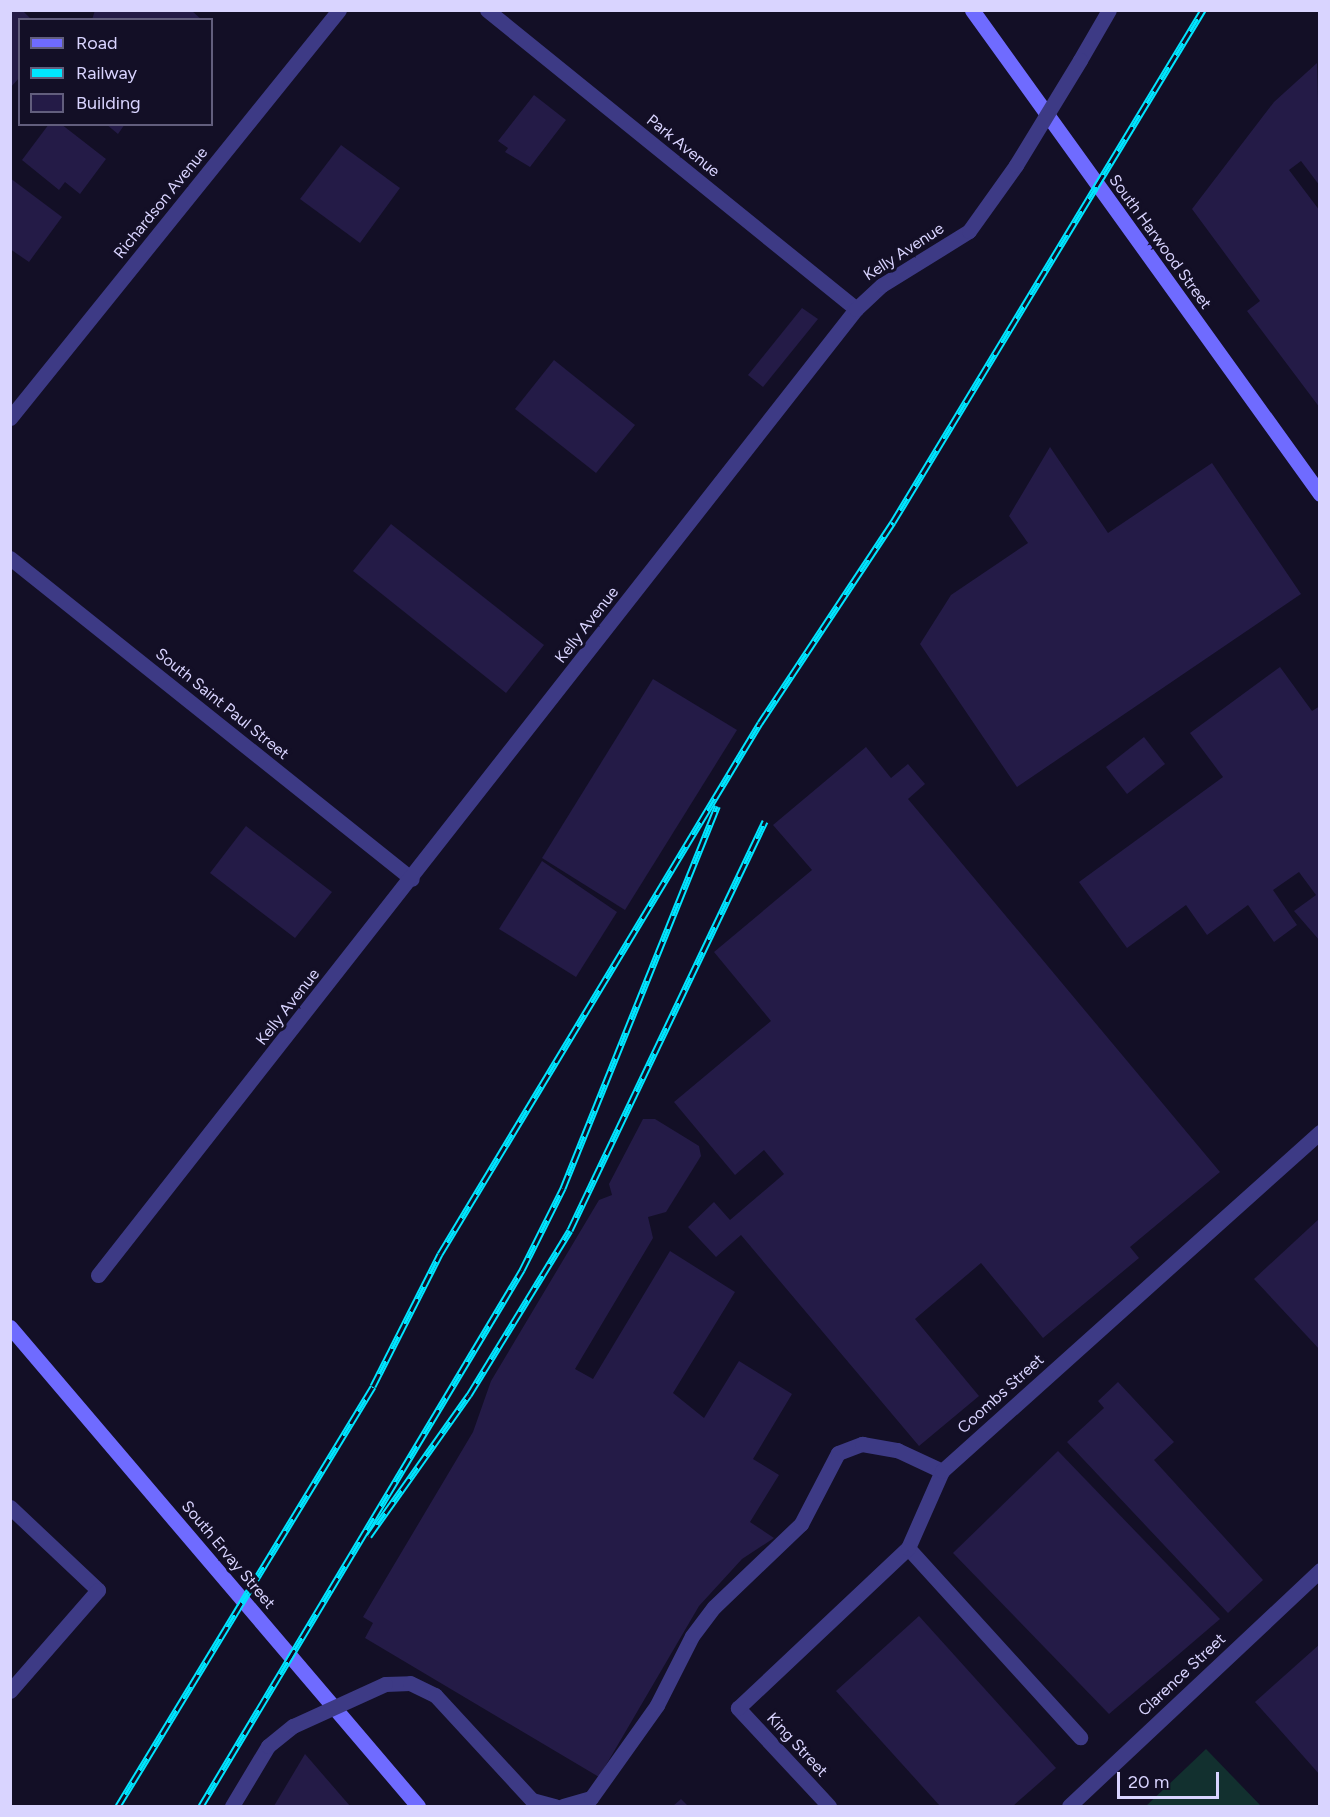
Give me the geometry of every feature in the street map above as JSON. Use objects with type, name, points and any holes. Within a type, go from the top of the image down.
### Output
[{"type":"main road","name":"South Harwood Street","points":[[972,10],[1320,494]]},
{"type":"main road","name":"South Ervay Street","points":[[10,1327],[418,1806]]},
{"type":"street","name":"Richardson Avenue","points":[[10,418],[339,10]]},
{"type":"street","name":"Park Avenue","points":[[487,10],[856,309]]},
{"type":"street","name":"Kelly Avenue","points":[[98,1275],[412,879],[856,309],[882,285],[969,231],[1016,165],[1109,10]]},
{"type":"street","name":"South Saint Paul Street","points":[[10,558],[412,879]]},
{"type":"street","name":"Coombs Street","points":[[738,1708],[908,1548],[942,1471],[1318,1136]]},
{"type":"street","points":[[563,1806],[591,1798],[657,1705],[693,1635],[714,1607],[801,1524],[838,1453],[862,1444],[885,1448],[942,1471]]},
{"type":"street","points":[[10,1507],[98,1590],[10,1691]]},
{"type":"street","points":[[908,1548],[1080,1737]]},
{"type":"street","name":"Clarence Street","points":[[1069,1806],[1320,1570]]},
{"type":"street","points":[[232,1806],[268,1746],[293,1726],[385,1684],[410,1683],[435,1695],[532,1800],[555,1806]]},
{"type":"street","name":"King Street","points":[[738,1708],[829,1806]]},
{"type":"green space","points":[[1206,1749],[1261,1806],[1146,1806]]},
{"type":"building","points":[[10,10],[22,10],[30,18],[18,18],[18,79],[10,88]]},
{"type":"building","points":[[95,10],[191,10],[200,18],[93,18]]},
{"type":"building","points":[[1317,63],[1320,186],[1301,161],[1289,170],[1320,211],[1320,408],[1247,311],[1260,301],[1192,209],[1274,102]]},
{"type":"building","points":[[534,95],[566,120],[530,167],[505,152],[508,148],[498,141]]},
{"type":"building","points":[[48,126],[64,126],[106,159],[80,194],[65,182],[59,190],[22,160]]},
{"type":"building","points":[[108,126],[124,126],[118,134]]},
{"type":"building","points":[[341,145],[400,188],[360,243],[300,199]]},
{"type":"building","points":[[10,178],[62,217],[29,262],[10,249]]},
{"type":"building","points":[[802,308],[818,319],[763,387],[748,375]]},
{"type":"building","points":[[554,360],[635,425],[596,473],[515,409]]},
{"type":"building","points":[[1050,447],[1108,533],[1212,463],[1301,594],[1017,787],[920,644],[951,595],[1028,543],[1009,516]]},
{"type":"building","points":[[391,524],[544,645],[506,693],[353,571]]},
{"type":"building","points":[[1280,667],[1312,711],[1320,706],[1320,941],[1294,911],[1316,895],[1299,872],[1273,890],[1297,925],[1274,942],[1248,905],[1207,935],[1186,905],[1127,948],[1079,882],[1223,777],[1190,733]]},
{"type":"building","points":[[653,679],[737,730],[625,910],[542,858]]},
{"type":"building","points":[[1144,737],[1165,764],[1127,794],[1106,767]]},
{"type":"building","points":[[866,747],[891,778],[908,764],[925,784],[908,799],[1220,1172],[1130,1247],[1139,1258],[1043,1338],[981,1263],[915,1319],[979,1396],[919,1446],[741,1235],[716,1257],[688,1227],[714,1202],[730,1220],[784,1174],[764,1150],[735,1175],[674,1102],[771,1021],[714,952],[812,870],[773,825]]},
{"type":"building","points":[[246,826],[332,892],[295,938],[210,873]]},
{"type":"building","points":[[542,861],[617,912],[576,977],[499,929]]},
{"type":"building","points":[[643,1119],[655,1119],[699,1146],[701,1156],[666,1212],[648,1217],[653,1238],[575,1369],[593,1379],[670,1251],[735,1292],[673,1393],[704,1418],[739,1361],[792,1394],[753,1459],[779,1475],[750,1522],[774,1538],[742,1559],[699,1606],[599,1777],[365,1638],[373,1623],[363,1617],[473,1432],[491,1381],[599,1200],[612,1195],[609,1184]]},
{"type":"building","points":[[1320,1218],[1320,1350],[1254,1279]]},
{"type":"building","points":[[1118,1382],[1174,1442],[1154,1460],[1263,1580],[1228,1613],[1067,1442],[1104,1408],[1098,1401]]},
{"type":"building","points":[[1058,1451],[1220,1619],[1109,1714],[953,1553]]},
{"type":"building","points":[[919,1616],[1056,1768],[1013,1806],[940,1806],[836,1691]]},
{"type":"building","points":[[1320,1644],[1320,1775],[1255,1702]]},
{"type":"building","points":[[305,1754],[350,1806],[274,1806]]},
{"type":"building","points":[[681,1799],[688,1806],[673,1806]]},
{"type":"railway","points":[[118,1806],[373,1386],[440,1254],[760,723],[893,522],[1203,10]]},
{"type":"railway","points":[[201,1806],[522,1270],[563,1188],[717,806]]},
{"type":"railway","points":[[369,1536],[469,1395],[570,1230],[765,821]]}]
